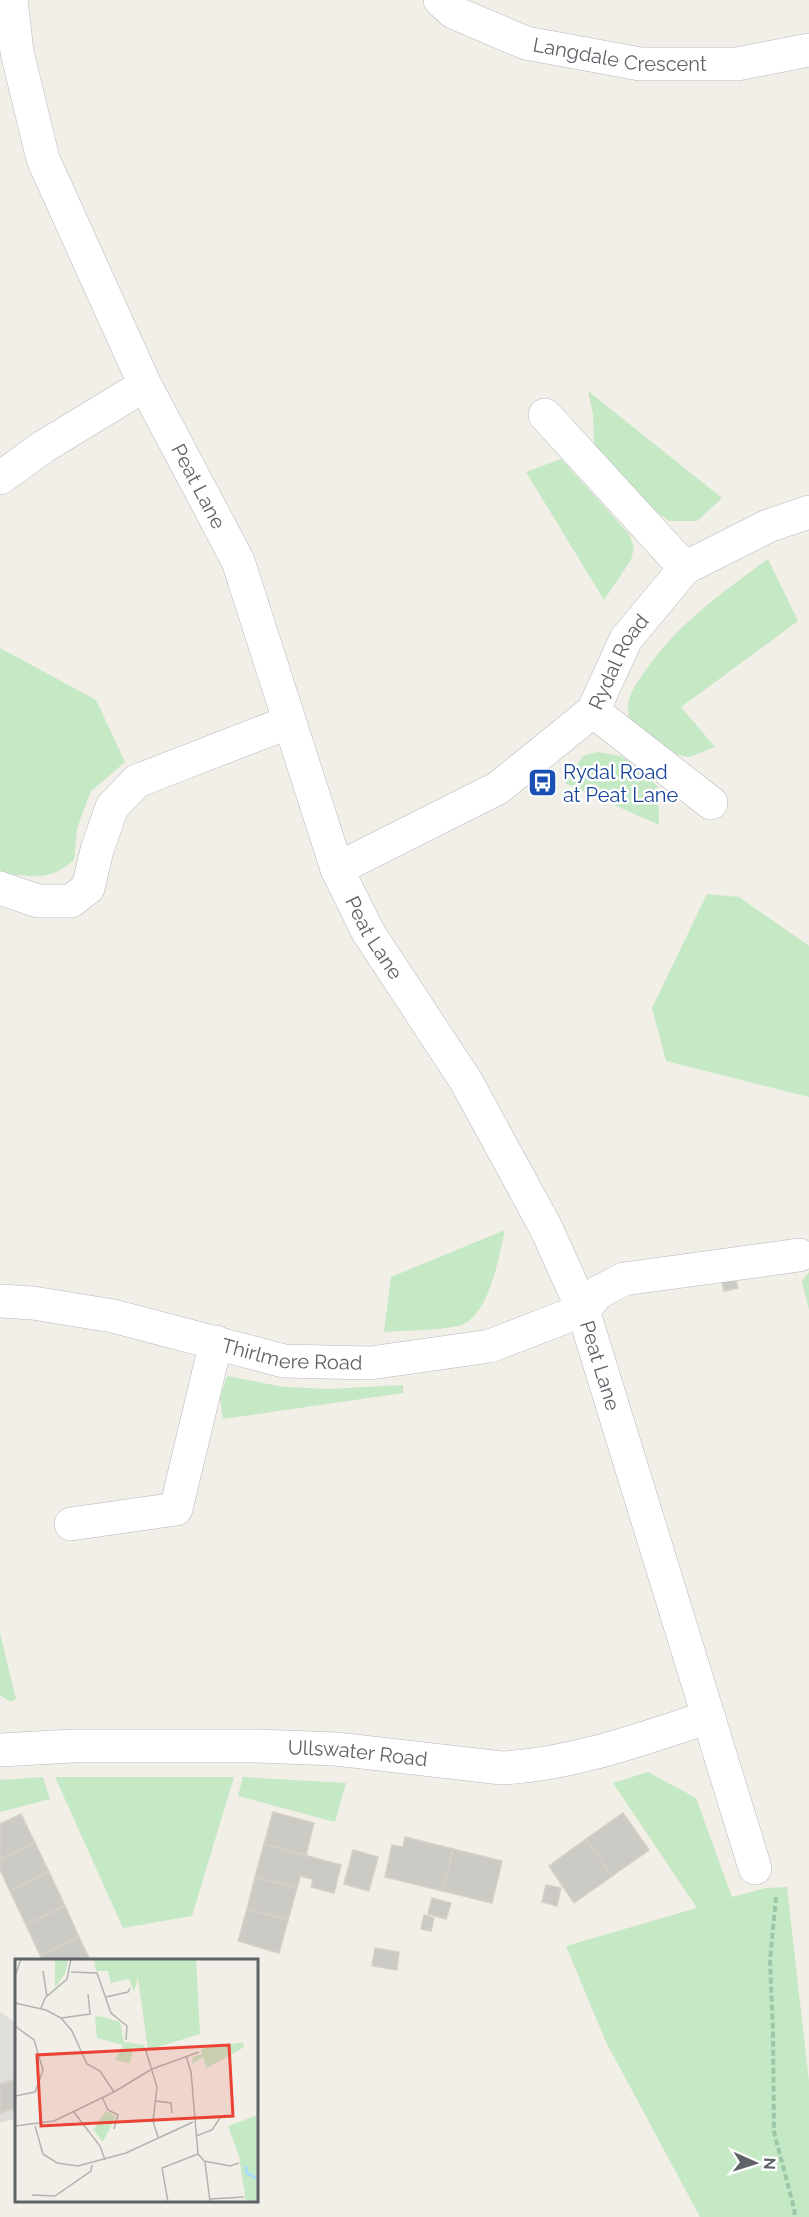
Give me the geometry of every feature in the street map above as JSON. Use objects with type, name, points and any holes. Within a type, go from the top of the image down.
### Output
[{"type":"street","name":"Peat Lane","points":[[11,0],[17,52],[43,159],[145,385],[237,561],[338,869],[368,932],[466,1081],[546,1228],[583,1310],[755,1868]]},
{"type":"street","name":"Langdale Crescent","points":[[440,0],[453,12],[526,43],[640,64],[737,64],[809,50]]},
{"type":"street","points":[[0,478],[43,447],[145,385]]},
{"type":"street","points":[[545,415],[685,568]]},
{"type":"street","name":"Rydal Road","points":[[338,869],[498,788],[593,711],[626,639],[685,568],[768,526],[809,512]]},
{"type":"street","points":[[593,711],[711,803]]},
{"type":"street","points":[[0,888],[38,901],[71,901],[88,888],[97,850],[112,807],[137,781],[289,722]]},
{"type":"street","points":[[583,1310],[599,1292],[624,1279],[799,1255]]},
{"type":"street","name":"Thirlmere Road","points":[[0,1301],[33,1303],[113,1316],[284,1361],[370,1363],[490,1346],[583,1310]]},
{"type":"street","points":[[71,1524],[176,1509],[216,1342]]},
{"type":"street","name":"Ullswater Road","points":[[0,1750],[72,1746],[258,1746],[336,1749],[502,1768],[555,1762],[589,1755],[709,1718]]},
{"type":"path","points":[[755,1868],[777,1887],[770,1960],[774,2132],[795,2217]]},
{"type":"shaded area","points":[[0,2012],[15,2022],[15,2118],[0,2123]]},
{"type":"green space","points":[[588,391],[722,498],[697,521],[669,521],[650,507],[594,446],[593,414]]},
{"type":"green space","points":[[561,459],[629,534],[634,547],[631,560],[604,600],[526,472]]},
{"type":"green space","points":[[768,559],[798,621],[681,707],[715,747],[689,757],[666,752],[629,723],[628,703],[634,687],[661,651],[688,621]]},
{"type":"green space","points":[[0,648],[96,700],[125,762],[91,791],[77,828],[74,860],[57,871],[41,876],[24,876],[4,873],[0,870]]},
{"type":"green space","points":[[597,752],[621,756],[642,769],[658,787],[659,825],[565,783],[583,756]]},
{"type":"green space","points":[[707,894],[739,897],[809,946],[809,1097],[666,1061],[652,1008]]},
{"type":"green space","points":[[505,1230],[491,1285],[478,1312],[469,1321],[449,1328],[384,1332],[391,1277]]},
{"type":"green space","points":[[809,1272],[809,1310],[802,1281]]},
{"type":"green space","points":[[227,1376],[284,1387],[328,1389],[403,1385],[403,1393],[223,1419],[220,1398]]},
{"type":"green space","points":[[0,1633],[16,1699],[11,1702],[0,1695]]},
{"type":"green space","points":[[648,1772],[696,1798],[732,1897],[766,1888],[787,1887],[809,2082],[809,2217],[700,2217],[606,2042],[566,1946],[697,1908],[613,1783]]},
{"type":"green space","points":[[43,1777],[50,1799],[0,1812],[0,1780]]},
{"type":"green space","points":[[55,1777],[234,1777],[192,1916],[123,1928]]},
{"type":"green space","points":[[243,1777],[346,1783],[335,1822],[238,1796]]},
{"type":"building","points":[[735,1278],[738,1288],[724,1291],[722,1281]]},
{"type":"building","points":[[273,1812],[314,1823],[306,1855],[264,1844]]},
{"type":"building","points":[[623,1813],[649,1850],[612,1876],[586,1839]]},
{"type":"building","points":[[21,1814],[35,1843],[0,1859],[0,1824]]},
{"type":"building","points":[[405,1837],[453,1849],[443,1891],[385,1877],[392,1845],[403,1847]]},
{"type":"building","points":[[586,1839],[612,1876],[574,1903],[549,1866]]},
{"type":"building","points":[[35,1843],[49,1872],[10,1891],[0,1870],[0,1859]]},
{"type":"building","points":[[264,1844],[341,1865],[334,1893],[311,1887],[313,1879],[300,1876],[297,1888],[255,1877]]},
{"type":"building","points":[[453,1849],[502,1861],[492,1903],[443,1891]]},
{"type":"building","points":[[353,1850],[378,1857],[369,1891],[344,1884]]},
{"type":"building","points":[[49,1872],[65,1906],[26,1925],[10,1891]]},
{"type":"building","points":[[255,1877],[297,1888],[288,1920],[247,1909]]},
{"type":"building","points":[[546,1885],[561,1888],[557,1906],[542,1902]]},
{"type":"building","points":[[432,1898],[451,1903],[446,1919],[428,1914]]},
{"type":"building","points":[[65,1906],[79,1937],[40,1955],[26,1925]]},
{"type":"building","points":[[247,1909],[288,1920],[279,1953],[238,1941]]},
{"type":"building","points":[[424,1915],[434,1918],[431,1931],[421,1929]]},
{"type":"building","points":[[79,1937],[90,1959],[42,1959],[40,1955]]},
{"type":"building","points":[[375,1948],[399,1952],[397,1970],[372,1966]]},
{"type":"building","points":[[15,2079],[15,2108],[0,2113],[0,2084]]},
{"type":"place","name":"Rydal Road at Peat Lane","points":[[542,783]]}]
